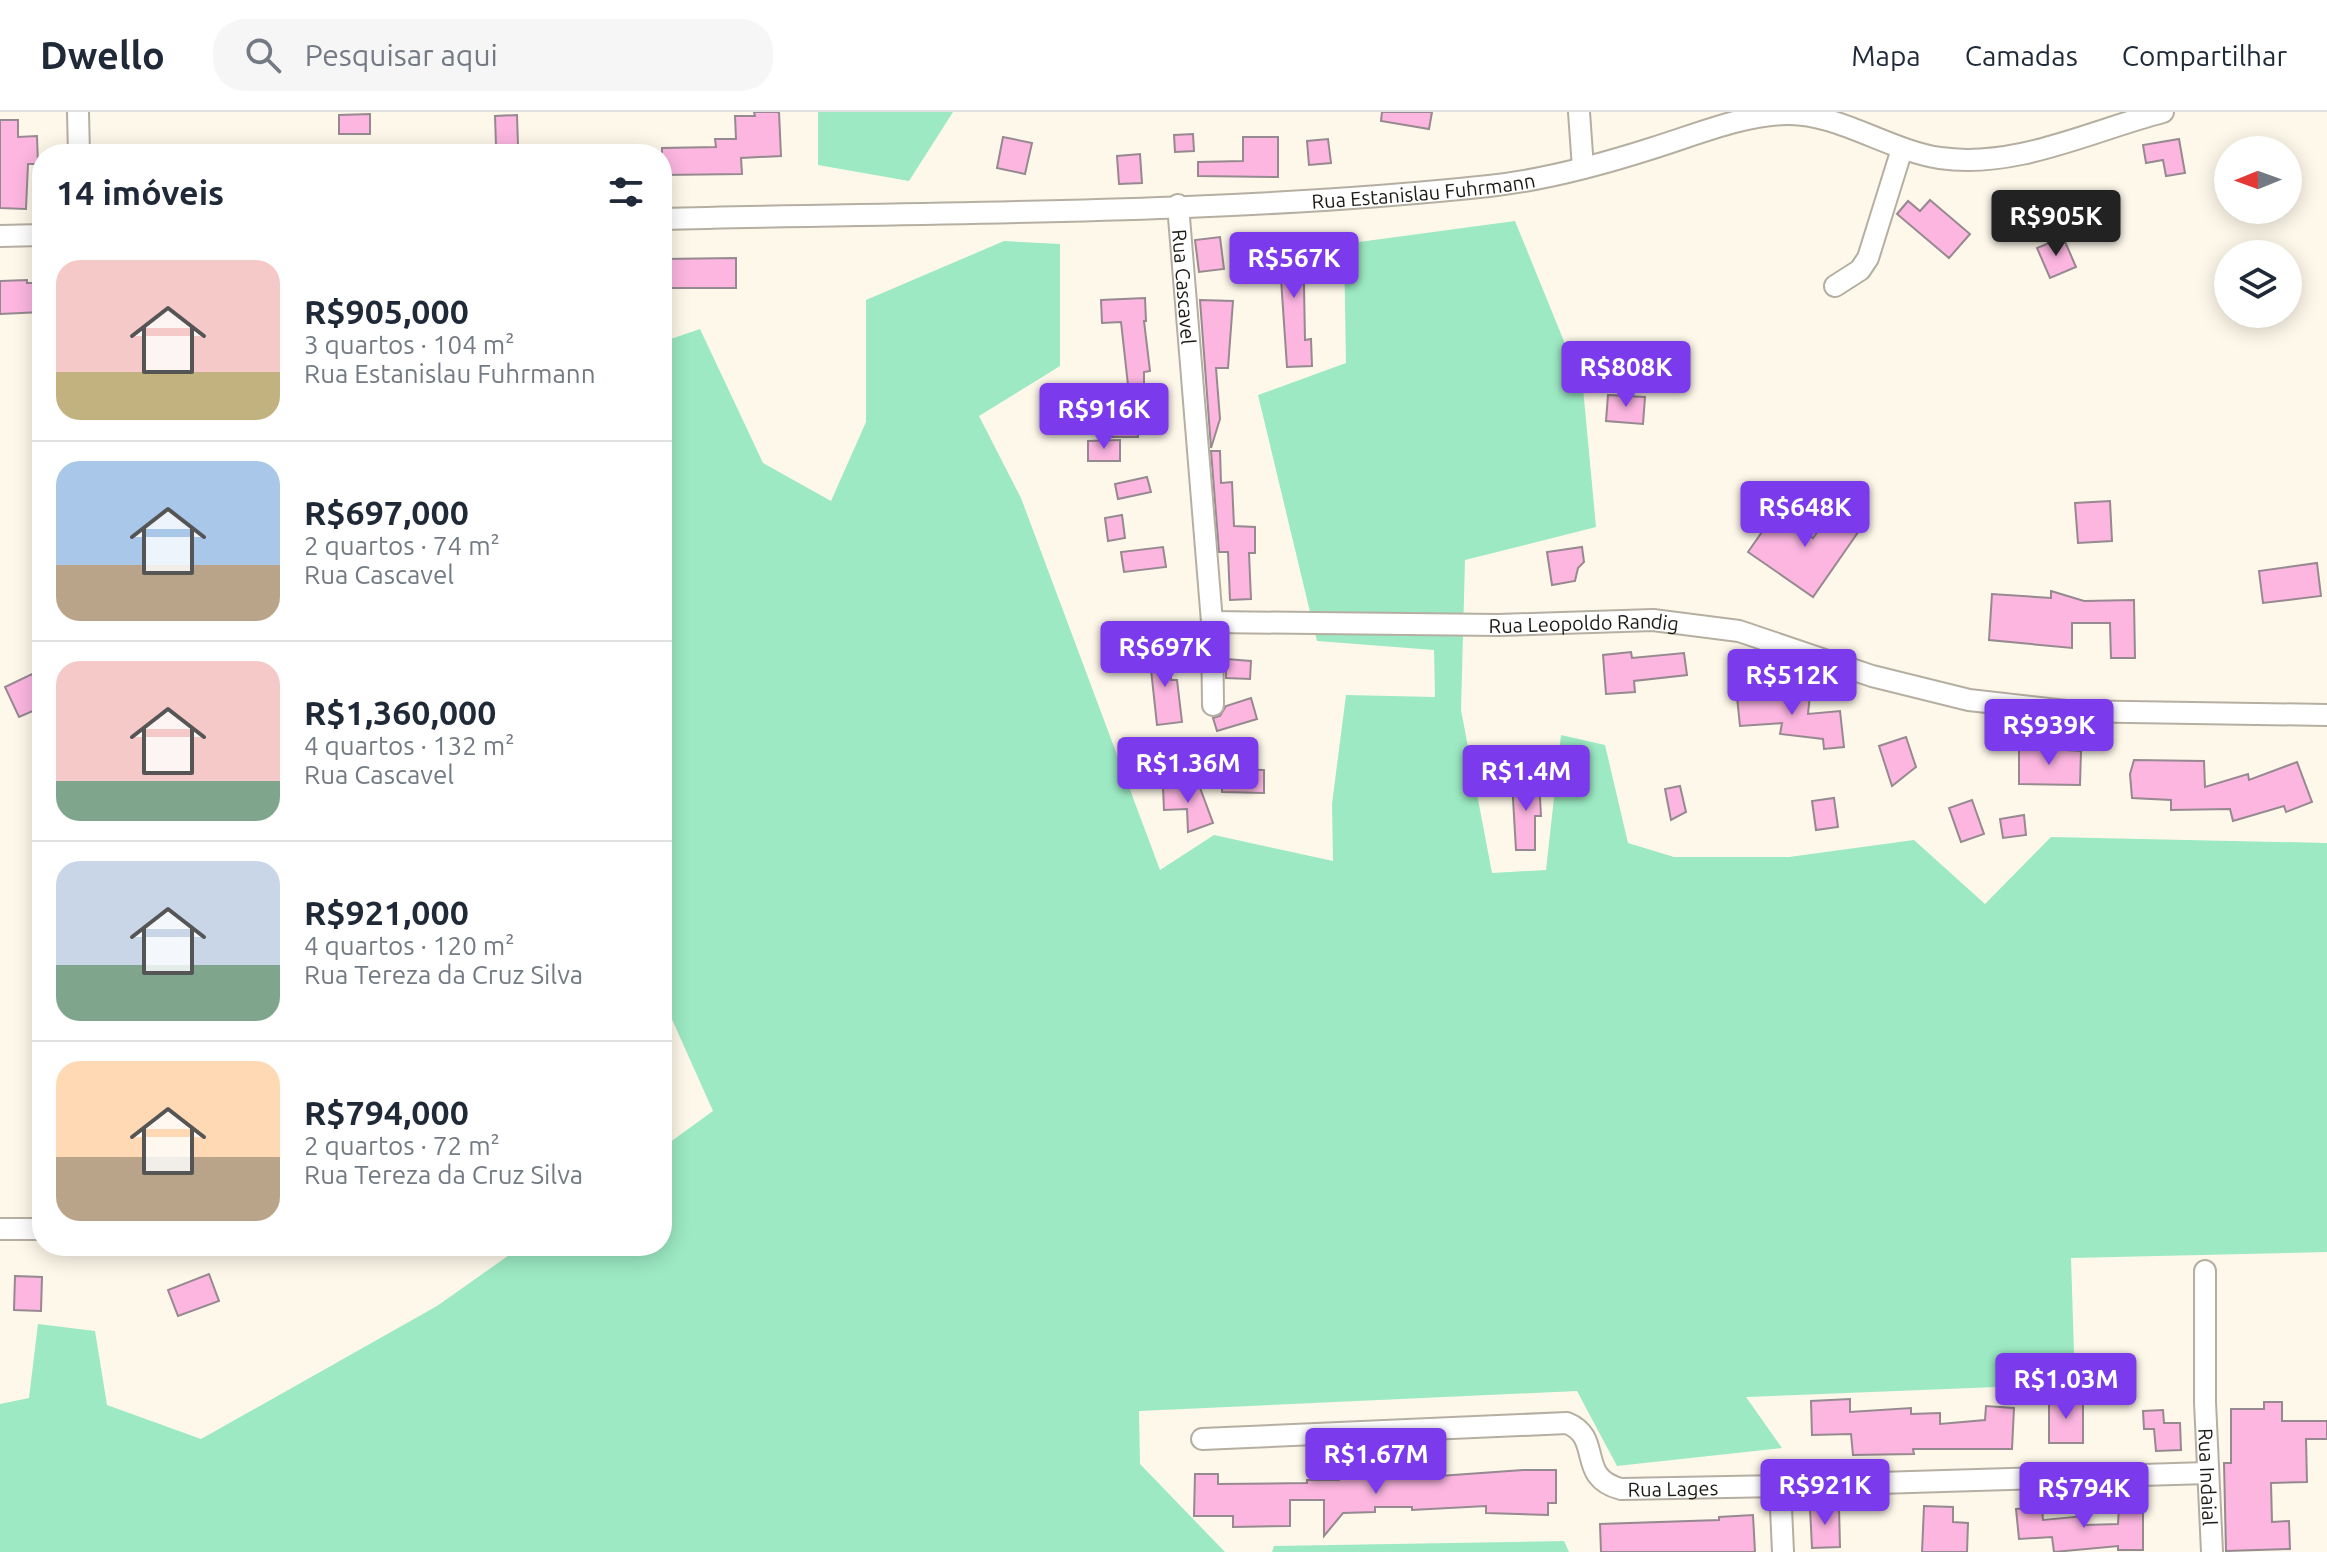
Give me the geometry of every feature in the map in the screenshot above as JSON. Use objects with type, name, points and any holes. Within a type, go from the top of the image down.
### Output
[{"type":"street","points":[[78,112],[79,144]]},
{"type":"street","points":[[1579,112],[1583,168]]},
{"type":"street","name":"Rua Estanislau Fuhrmann","points":[[672,219],[1178,205],[1490,186],[1583,168],[1707,131],[1786,114],[1814,117],[1902,149],[1978,162],[2014,157],[2163,112]]},
{"type":"street","points":[[1835,286],[1860,270],[1868,258],[1902,149]]},
{"type":"street","name":"Rua Cascavel","points":[[1178,205],[1212,622],[1213,705]]},
{"type":"street","points":[[0,236],[32,235]]},
{"type":"street","name":"Rua Leopoldo Randig","points":[[1212,622],[1499,625],[1653,620],[1739,631],[1883,680],[1969,700],[2066,711],[2327,715]]},
{"type":"street","points":[[0,1229],[32,1229]]},
{"type":"street","name":"Rua Indaial","points":[[2205,1271],[2205,1402],[2212,1552]]},
{"type":"street","name":"Rua Lages","points":[[1202,1439],[1567,1423],[1578,1427],[1585,1437],[1598,1479],[1607,1486],[1621,1489],[1780,1486]]},
{"type":"street","points":[[1783,1552],[1780,1486],[2208,1473]]},
{"type":"green space","points":[[818,112],[953,112],[909,181],[818,165]]},
{"type":"green space","points":[[1515,221],[1583,388],[1596,527],[1465,560],[1461,710],[1492,873],[1546,870],[1561,735],[1605,745],[1628,843],[1674,857],[1789,857],[1914,840],[1985,904],[2051,837],[2327,843],[2327,1252],[2071,1258],[2075,1384],[1746,1397],[1782,1448],[1617,1466],[1577,1391],[1139,1411],[1140,1464],[1225,1552],[0,1552],[0,1404],[29,1398],[38,1324],[95,1331],[107,1405],[201,1439],[437,1306],[508,1256],[672,1256],[672,1141],[713,1111],[672,1019],[672,339],[700,329],[763,463],[831,501],[866,422],[866,300],[1004,241],[1060,244],[1060,366],[979,416],[1021,498],[1160,870],[1214,835],[1333,861],[1332,804],[1346,695],[1435,697],[1434,650],[1317,641],[1258,395],[1346,363],[1344,244]]},
{"type":"green space","points":[[1564,1541],[1569,1552],[1272,1552],[1274,1546]]},
{"type":"building","points":[[754,112],[779,112],[781,156],[741,158],[742,174],[672,175],[672,148],[716,147],[715,139],[736,139],[735,116],[755,116]]},
{"type":"building","points":[[1382,112],[1432,112],[1429,129],[1381,121]]},
{"type":"building","points":[[370,114],[370,134],[339,134],[339,115]]},
{"type":"building","points":[[517,115],[518,144],[496,144],[495,116]]},
{"type":"building","points":[[0,120],[18,120],[18,137],[37,136],[37,144],[32,144],[32,164],[28,164],[26,209],[0,208]]},
{"type":"building","points":[[1193,134],[1194,151],[1175,152],[1174,135]]},
{"type":"building","points":[[1003,137],[1032,143],[1025,174],[997,168]]},
{"type":"building","points":[[1243,137],[1278,137],[1278,177],[1198,176],[1198,162],[1243,161]]},
{"type":"building","points":[[1328,139],[1331,163],[1309,165],[1307,141]]},
{"type":"building","points":[[2179,139],[2185,173],[2166,176],[2163,160],[2146,163],[2143,145]]},
{"type":"building","points":[[1140,154],[1142,183],[1119,184],[1117,156]]},
{"type":"building","points":[[1930,200],[1970,234],[1949,258],[1897,214],[1908,201],[1920,211]]},
{"type":"building","points":[[1303,233],[1305,340],[1311,339],[1312,366],[1287,367],[1278,235]]},
{"type":"building","points":[[1220,237],[1224,269],[1199,272],[1195,240]]},
{"type":"building","points":[[2063,237],[2076,267],[2050,278],[2037,248]]},
{"type":"building","points":[[736,258],[736,288],[672,288],[672,259]]},
{"type":"building","points":[[27,280],[27,283],[32,283],[32,312],[0,314],[0,281]]},
{"type":"building","points":[[1145,298],[1144,321],[1150,371],[1144,372],[1144,428],[1138,428],[1138,437],[1112,437],[1111,421],[1132,420],[1131,412],[1125,412],[1124,385],[1128,385],[1121,322],[1102,323],[1101,300]]},
{"type":"building","points":[[1200,300],[1233,301],[1228,368],[1216,368],[1220,419],[1211,448]]},
{"type":"building","points":[[1608,395],[1645,397],[1643,424],[1606,421]]},
{"type":"building","points":[[1120,440],[1120,461],[1088,461],[1088,441]]},
{"type":"building","points":[[1211,451],[1220,451],[1221,483],[1232,482],[1234,526],[1255,527],[1255,553],[1249,553],[1251,599],[1230,600],[1228,552],[1219,552]]},
{"type":"building","points":[[1147,477],[1151,492],[1118,499],[1115,484]]},
{"type":"building","points":[[2110,501],[2112,541],[2078,543],[2075,503]]},
{"type":"building","points":[[1834,508],[1861,528],[1813,597],[1748,552],[1776,512],[1813,538]]},
{"type":"building","points":[[1122,515],[1125,538],[1108,541],[1105,518]]},
{"type":"building","points":[[1163,547],[1166,567],[1124,572],[1121,552]]},
{"type":"building","points":[[1582,547],[1584,562],[1578,568],[1575,581],[1552,585],[1547,552]]},
{"type":"building","points":[[2317,563],[2321,596],[2263,603],[2259,571]]},
{"type":"building","points":[[2051,591],[2084,601],[2134,600],[2135,658],[2111,658],[2110,623],[2072,623],[2072,648],[1989,640],[1992,594],[2051,598]]},
{"type":"building","points":[[1170,650],[1171,680],[1177,680],[1182,722],[1157,725],[1149,651]]},
{"type":"building","points":[[1631,652],[1632,658],[1684,653],[1687,675],[1634,681],[1635,692],[1606,694],[1603,655]]},
{"type":"building","points":[[1226,659],[1251,661],[1250,679],[1226,678]]},
{"type":"building","points":[[32,674],[32,711],[19,717],[5,687]]},
{"type":"building","points":[[1790,692],[1810,695],[1808,714],[1840,711],[1844,747],[1824,749],[1823,739],[1780,734],[1782,723],[1740,726],[1737,697]]},
{"type":"building","points":[[1251,698],[1257,719],[1217,731],[1213,718],[1220,716],[1226,706]]},
{"type":"building","points":[[1906,737],[1916,767],[1892,786],[1879,746]]},
{"type":"building","points":[[2019,747],[2081,751],[2080,785],[2019,784]]},
{"type":"building","points":[[2134,760],[2204,761],[2205,787],[2248,774],[2249,780],[2297,762],[2312,802],[2286,812],[2284,806],[2233,821],[2230,809],[2171,810],[2171,800],[2132,798],[2130,774]]},
{"type":"building","points":[[1222,769],[1264,770],[1264,793],[1222,792]]},
{"type":"building","points":[[1539,781],[1541,816],[1535,816],[1535,850],[1516,850],[1512,782]]},
{"type":"building","points":[[1199,785],[1213,823],[1188,832],[1187,809],[1164,810],[1163,787]]},
{"type":"building","points":[[1680,786],[1686,812],[1671,820],[1665,789]]},
{"type":"building","points":[[1834,798],[1838,827],[1816,830],[1812,801]]},
{"type":"building","points":[[1972,800],[1984,834],[1961,842],[1949,808]]},
{"type":"building","points":[[2024,815],[2026,835],[2003,838],[2000,819]]},
{"type":"building","points":[[209,1274],[219,1301],[178,1316],[168,1290]]},
{"type":"building","points":[[15,1276],[42,1277],[41,1311],[14,1310]]},
{"type":"building","points":[[1850,1399],[1850,1412],[1911,1408],[1911,1414],[1940,1413],[1940,1424],[1985,1420],[1986,1406],[2014,1408],[2012,1449],[1913,1449],[1914,1454],[1853,1455],[1851,1434],[1812,1435],[1811,1401]]},
{"type":"building","points":[[2049,1399],[2083,1399],[2083,1443],[2049,1443]]},
{"type":"building","points":[[2264,1402],[2282,1402],[2282,1421],[2327,1421],[2327,1439],[2306,1439],[2307,1482],[2271,1483],[2272,1522],[2289,1521],[2290,1549],[2226,1551],[2224,1463],[2231,1463],[2231,1409],[2264,1409]]},
{"type":"building","points":[[2163,1410],[2164,1423],[2180,1423],[2181,1450],[2156,1451],[2154,1429],[2144,1429],[2143,1411]]},
{"type":"building","points":[[1556,1470],[1556,1503],[1548,1503],[1548,1515],[1486,1513],[1486,1506],[1412,1510],[1412,1507],[1375,1507],[1375,1512],[1343,1513],[1324,1536],[1324,1500],[1290,1500],[1290,1526],[1233,1527],[1233,1516],[1194,1516],[1195,1474],[1218,1474],[1218,1484],[1307,1483],[1307,1480],[1339,1480],[1339,1477],[1411,1478]]},
{"type":"building","points":[[1924,1506],[1953,1507],[1953,1522],[1968,1523],[1967,1552],[1922,1552]]},
{"type":"building","points":[[2119,1506],[2143,1506],[2143,1550],[2118,1550],[2118,1546],[2054,1552],[2052,1537],[2019,1539],[2016,1509],[2042,1507],[2043,1520],[2084,1516],[2084,1525],[2118,1524]]},
{"type":"building","points":[[1839,1507],[1840,1547],[1812,1548],[1810,1508]]},
{"type":"building","points":[[1753,1515],[1755,1552],[1601,1552],[1600,1524],[1719,1520],[1719,1517]]}]
